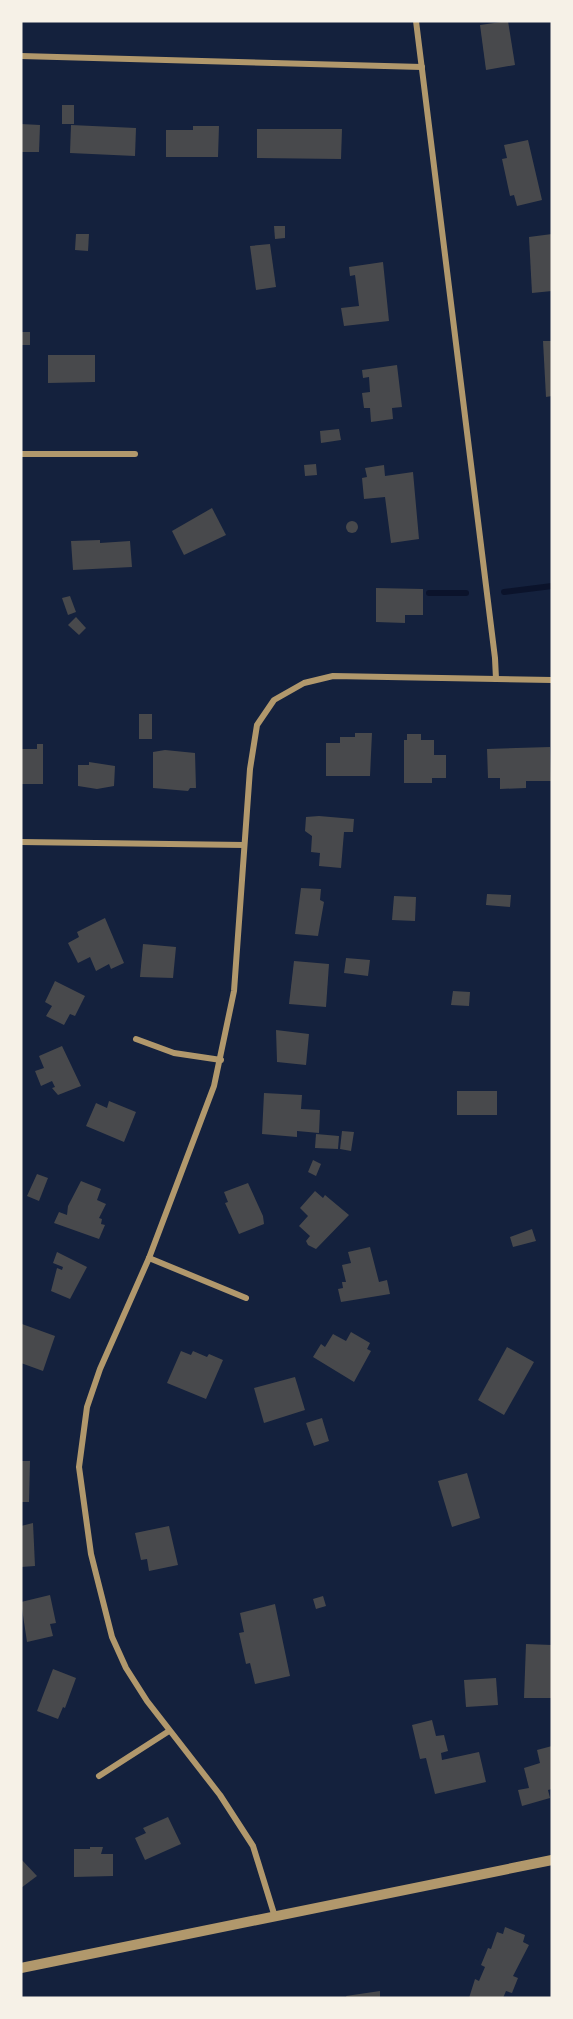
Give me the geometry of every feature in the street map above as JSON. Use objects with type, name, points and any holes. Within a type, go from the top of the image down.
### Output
[{"type":"street","points":[[416,21],[494,646],[496,679]]},
{"type":"street","points":[[21,56],[422,67]]},
{"type":"street","points":[[21,454],[135,454]]},
{"type":"street","points":[[275,1917],[253,1846],[220,1795],[169,1731],[126,1668],[112,1636],[91,1554],[79,1467],[81,1441],[90,1397],[149,1258],[214,1086],[221,1060],[234,991],[243,897],[244,845],[250,770],[257,725],[274,700],[304,683],[333,676],[552,680]]},
{"type":"street","points":[[21,842],[244,845]]},
{"type":"street","points":[[136,1039],[174,1053],[221,1060]]},
{"type":"street","points":[[149,1258],[246,1298]]},
{"type":"street","points":[[99,1776],[169,1731]]},
{"type":"street","points":[[21,1968],[552,1860]]},
{"type":"building","points":[[508,21],[515,65],[486,70],[480,25]]},
{"type":"building","points":[[62,105],[74,105],[74,124],[62,124]]},
{"type":"building","points":[[21,124],[40,125],[39,152],[21,152]]},
{"type":"building","points":[[71,125],[136,128],[135,156],[70,153]]},
{"type":"building","points":[[193,126],[219,126],[218,157],[166,157],[166,130],[193,130]]},
{"type":"building","points":[[257,129],[342,129],[341,159],[257,158]]},
{"type":"building","points":[[528,140],[542,200],[517,206],[514,195],[510,196],[502,159],[507,158],[504,145]]},
{"type":"building","points":[[274,226],[285,226],[285,238],[275,239]]},
{"type":"building","points":[[76,234],[89,234],[88,251],[75,250]]},
{"type":"building","points":[[552,234],[552,291],[532,293],[529,237]]},
{"type":"building","points":[[270,244],[276,287],[256,290],[250,246]]},
{"type":"building","points":[[383,262],[389,321],[344,326],[341,308],[359,306],[355,275],[350,276],[349,267]]},
{"type":"building","points":[[22,332],[30,332],[30,345],[22,345]]},
{"type":"building","points":[[543,341],[552,341],[552,396],[546,397]]},
{"type":"building","points":[[48,355],[95,355],[95,382],[48,383]]},
{"type":"building","points":[[397,365],[402,407],[392,408],[393,419],[371,422],[370,408],[364,408],[362,393],[370,392],[369,377],[363,378],[362,370]]},
{"type":"building","points":[[339,429],[341,440],[321,443],[320,431]]},
{"type":"building","points":[[316,464],[317,475],[305,476],[304,465]]},
{"type":"building","points":[[384,465],[385,476],[413,472],[419,539],[391,543],[385,497],[364,499],[362,478],[367,477],[365,468]]},
{"type":"building","points":[[212,508],[226,535],[184,555],[172,531]]},
{"type":"building","points":[[354,521],[358,527],[354,533],[350,533],[346,525]]},
{"type":"building","points":[[100,540],[100,543],[130,541],[132,567],[73,570],[71,541]]},
{"type":"building","points":[[376,588],[423,589],[423,615],[405,615],[405,623],[376,622]]},
{"type":"building","points":[[70,596],[76,612],[68,615],[62,598]]},
{"type":"building","points":[[76,617],[86,628],[79,635],[68,625]]},
{"type":"building","points":[[139,714],[152,714],[152,739],[139,739]]},
{"type":"building","points":[[355,733],[372,733],[370,776],[326,776],[326,743],[340,743],[340,737],[355,737]]},
{"type":"building","points":[[407,734],[421,734],[421,740],[434,740],[434,755],[446,755],[446,778],[432,778],[432,783],[404,783],[404,740],[407,740]]},
{"type":"building","points":[[37,744],[43,744],[43,784],[21,784],[21,749],[37,749]]},
{"type":"building","points":[[550,747],[551,781],[526,781],[526,788],[500,789],[500,778],[488,778],[487,749]]},
{"type":"building","points":[[165,750],[195,753],[196,788],[190,788],[188,791],[153,788],[153,752]]},
{"type":"building","points":[[89,762],[115,766],[114,786],[97,789],[78,786],[78,765],[89,765]]},
{"type":"building","points":[[306,817],[354,819],[353,832],[344,832],[341,868],[319,866],[320,853],[311,852],[312,836],[305,831]]},
{"type":"building","points":[[301,888],[321,889],[320,900],[324,902],[318,936],[295,934]]},
{"type":"building","points":[[487,894],[511,895],[510,907],[486,905]]},
{"type":"building","points":[[394,896],[416,897],[415,921],[392,920]]},
{"type":"building","points":[[105,918],[124,963],[111,969],[109,964],[96,971],[90,957],[78,963],[68,943],[79,937],[77,932]]},
{"type":"building","points":[[143,944],[176,947],[173,978],[140,977]]},
{"type":"building","points":[[346,958],[370,960],[368,976],[344,973]]},
{"type":"building","points":[[294,961],[329,964],[326,1007],[289,1004]]},
{"type":"building","points":[[55,981],[85,996],[75,1016],[70,1014],[64,1025],[46,1016],[52,1006],[45,1002]]},
{"type":"building","points":[[453,991],[470,992],[469,1006],[451,1005]]},
{"type":"building","points":[[276,1030],[309,1034],[306,1065],[277,1062]]},
{"type":"building","points":[[62,1046],[81,1086],[58,1095],[52,1088],[55,1087],[52,1081],[41,1086],[35,1071],[44,1068],[39,1056]]},
{"type":"building","points":[[457,1091],[497,1091],[497,1115],[457,1115]]},
{"type":"building","points":[[264,1093],[302,1095],[301,1109],[320,1110],[319,1133],[297,1131],[297,1137],[262,1134]]},
{"type":"building","points":[[109,1101],[136,1112],[124,1142],[86,1126],[96,1103],[107,1108]]},
{"type":"building","points":[[342,1131],[354,1132],[351,1151],[340,1149]]},
{"type":"building","points":[[316,1134],[339,1136],[338,1149],[315,1148]]},
{"type":"building","points":[[313,1160],[321,1164],[316,1176],[308,1172]]},
{"type":"building","points":[[37,1174],[48,1178],[39,1201],[27,1196]]},
{"type":"building","points":[[81,1181],[101,1189],[97,1200],[106,1204],[99,1218],[102,1219],[101,1224],[105,1225],[99,1239],[54,1223],[59,1212],[67,1215],[68,1206]]},
{"type":"building","points":[[248,1183],[263,1216],[264,1224],[239,1234],[225,1203],[228,1202],[224,1192]]},
{"type":"building","points":[[315,1191],[323,1198],[325,1195],[349,1215],[316,1249],[308,1245],[306,1241],[310,1236],[299,1226],[308,1216],[300,1208]]},
{"type":"building","points":[[532,1229],[536,1241],[513,1247],[510,1237]]},
{"type":"building","points":[[370,1247],[379,1282],[387,1280],[390,1294],[341,1302],[338,1289],[343,1288],[342,1282],[346,1282],[342,1265],[351,1263],[348,1252]]},
{"type":"building","points":[[57,1252],[87,1267],[70,1299],[51,1291],[57,1268],[62,1270],[63,1267],[53,1263]]},
{"type":"building","points":[[22,1324],[55,1336],[43,1371],[21,1363]]},
{"type":"building","points":[[351,1332],[370,1343],[367,1349],[371,1351],[354,1382],[313,1357],[321,1344],[325,1347],[333,1334],[346,1341]]},
{"type":"building","points":[[507,1347],[534,1362],[504,1415],[478,1400]]},
{"type":"building","points":[[181,1351],[191,1355],[193,1351],[207,1357],[209,1354],[223,1360],[206,1399],[167,1383]]},
{"type":"building","points":[[295,1377],[305,1410],[264,1423],[254,1388]]},
{"type":"building","points":[[322,1418],[329,1441],[314,1446],[306,1423]]},
{"type":"building","points":[[21,1461],[30,1461],[29,1502],[21,1502]]},
{"type":"building","points":[[467,1473],[480,1518],[452,1527],[438,1481]]},
{"type":"building","points":[[33,1523],[35,1566],[21,1567],[21,1526]]},
{"type":"building","points":[[169,1526],[178,1565],[149,1571],[147,1559],[141,1560],[135,1533]]},
{"type":"building","points":[[50,1595],[56,1623],[50,1624],[53,1636],[27,1642],[21,1602]]},
{"type":"building","points":[[323,1596],[326,1606],[316,1609],[313,1599]]},
{"type":"building","points":[[275,1604],[290,1676],[255,1684],[250,1663],[246,1664],[239,1633],[244,1632],[240,1613]]},
{"type":"building","points":[[526,1644],[552,1645],[552,1698],[524,1698]]},
{"type":"building","points":[[53,1669],[76,1678],[65,1708],[63,1707],[58,1719],[37,1711]]},
{"type":"building","points":[[496,1678],[498,1705],[466,1707],[464,1680]]},
{"type":"building","points":[[432,1720],[436,1736],[444,1735],[448,1751],[441,1753],[442,1760],[479,1752],[486,1782],[435,1794],[426,1758],[420,1759],[412,1725]]},
{"type":"building","points":[[552,1746],[552,1789],[548,1790],[550,1798],[522,1806],[518,1790],[529,1788],[524,1768],[540,1763],[537,1750]]},
{"type":"building","points":[[168,1817],[181,1844],[145,1860],[135,1838],[146,1833],[143,1828]]},
{"type":"building","points":[[90,1847],[103,1847],[101,1854],[113,1854],[113,1876],[74,1877],[74,1849],[90,1849]]},
{"type":"building","points":[[21,1859],[37,1876],[21,1888]]},
{"type":"building","points":[[505,1927],[525,1935],[523,1942],[529,1945],[513,1976],[518,1978],[512,1993],[506,1991],[503,1998],[469,1998],[475,1979],[479,1981],[485,1967],[481,1965],[488,1948],[491,1949],[497,1932],[503,1934]]},
{"type":"building","points":[[380,1991],[380,1998],[347,1998],[346,1996]]},
{"type":"waterway","points":[[504,592],[552,586]]},
{"type":"waterway","points":[[429,593],[466,593]]}]
